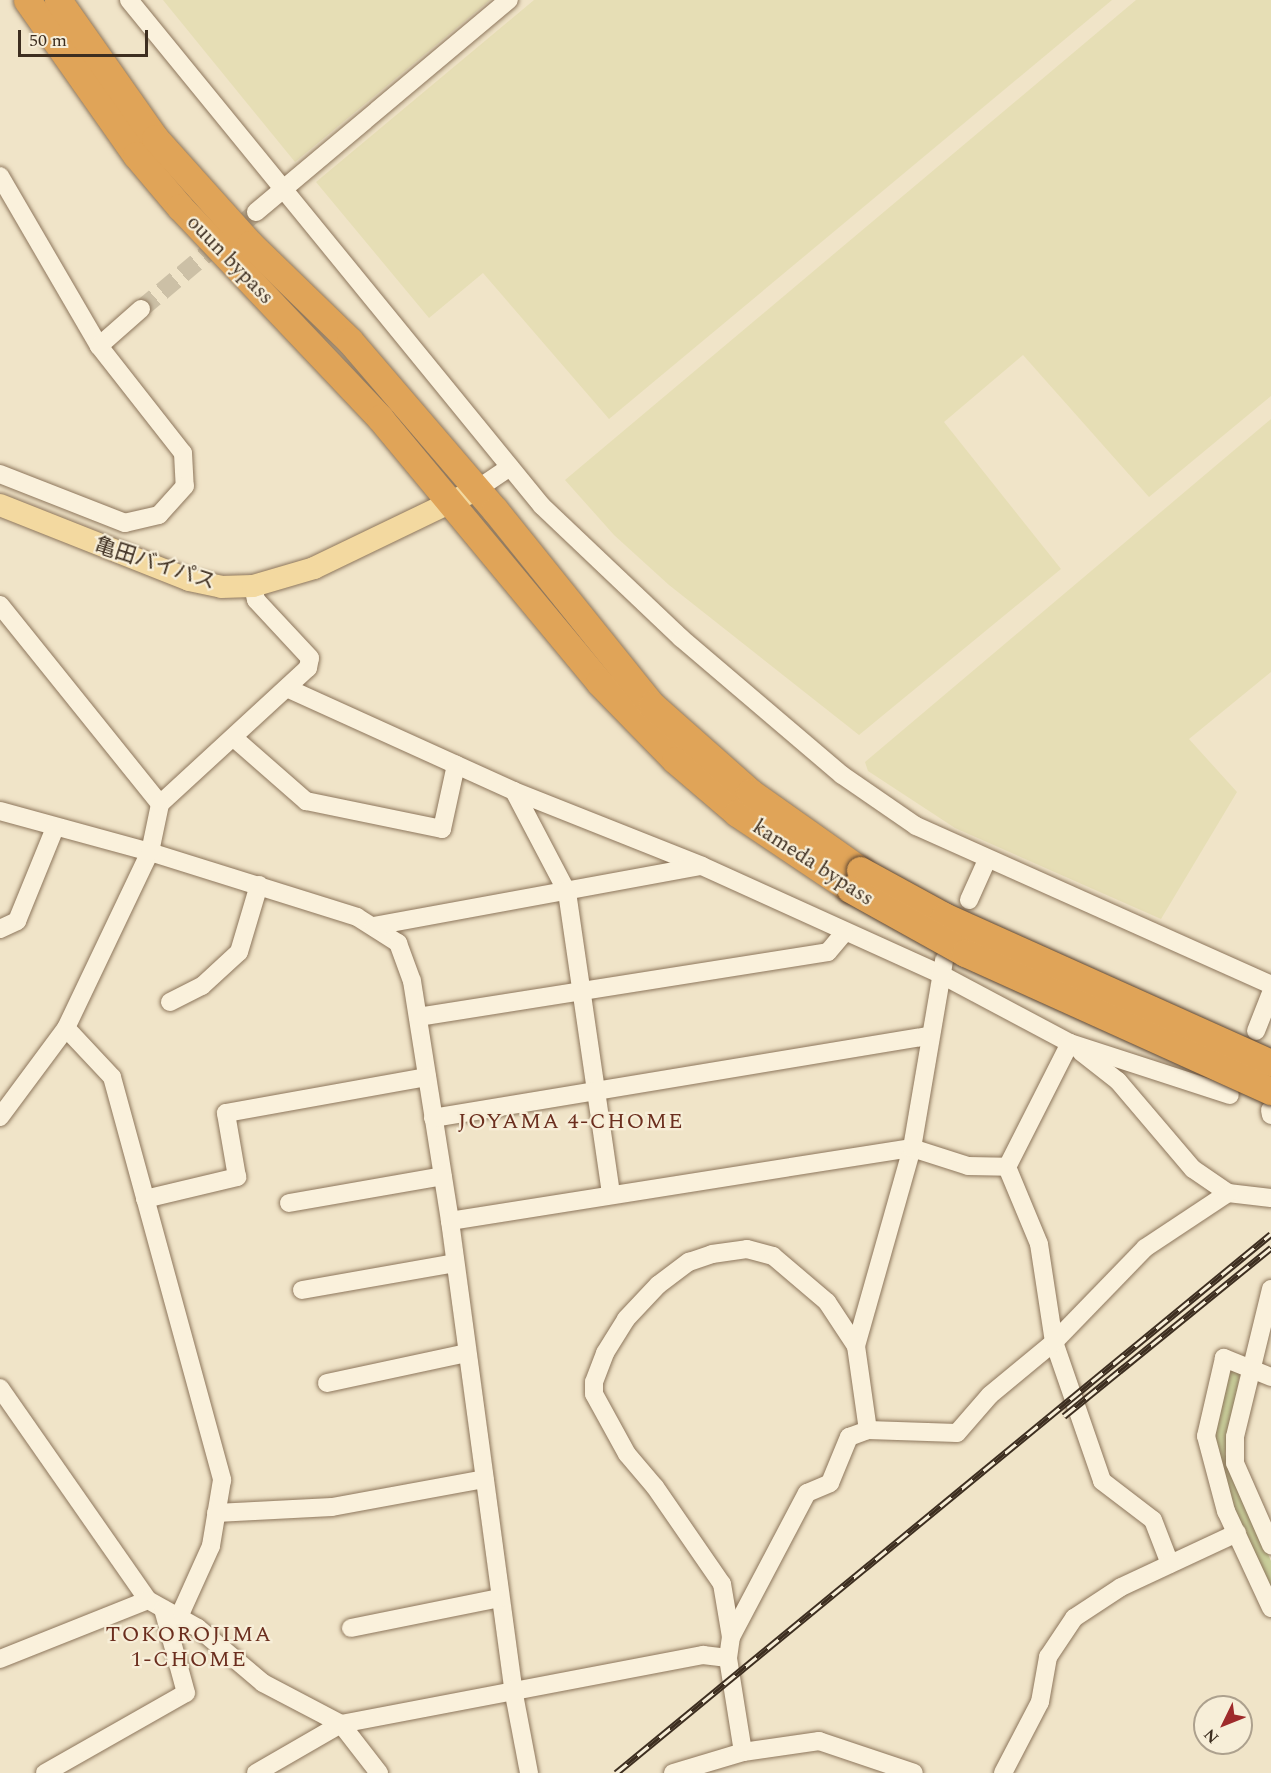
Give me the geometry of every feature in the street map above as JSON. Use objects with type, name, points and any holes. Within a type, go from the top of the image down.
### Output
[{"type":"highway","name":"ouun bypass","points":[[27,0],[102,113],[136,155],[180,207],[344,378],[452,504]]},
{"type":"highway","name":"ouun bypass","points":[[58,0],[123,97],[184,172],[350,341],[476,490]]},
{"type":"highway","name":"kameda bypass","points":[[476,490],[652,705],[750,792],[855,880],[944,916],[1271,1063]]},
{"type":"highway","name":"kameda bypass","points":[[452,504],[559,636],[638,725],[737,813],[855,880],[966,953],[1271,1091]]},
{"type":"main road","name":"亀田バイパス","points":[[0,505],[178,576],[221,587],[253,586],[314,568],[452,504],[476,490]]},
{"type":"street","points":[[129,0],[542,506],[681,638],[842,775],[916,826],[987,860],[1271,985]]},
{"type":"street","points":[[255,212],[509,0]]},
{"type":"street","points":[[0,176],[99,346],[183,453],[185,486],[159,515],[125,523],[0,474]]},
{"type":"street","points":[[99,346],[141,309]]},
{"type":"street","points":[[476,490],[510,467]]},
{"type":"street","points":[[0,1117],[66,1028],[150,852],[160,804],[289,689],[308,668],[310,658],[256,600],[253,586]]},
{"type":"street","points":[[0,605],[160,804]]},
{"type":"street","points":[[289,689],[514,791],[702,866],[844,933],[942,967],[1070,1043],[1118,1080],[1194,1169],[1228,1193],[1271,1198]]},
{"type":"street","points":[[234,738],[306,801],[442,829],[456,765]]},
{"type":"street","points":[[514,791],[567,892],[611,1194]]},
{"type":"street","points":[[0,811],[150,852],[357,916],[398,943],[412,981],[418,1017],[450,1221],[513,1689],[529,1773]]},
{"type":"street","points":[[0,929],[17,921],[56,828]]},
{"type":"street","points":[[969,900],[987,860]]},
{"type":"street","points":[[374,926],[702,866]]},
{"type":"street","points":[[170,1002],[202,986],[239,952],[259,885]]},
{"type":"street","points":[[418,1017],[828,952],[844,933]]},
{"type":"street","points":[[868,1430],[856,1346],[912,1148],[928,1036],[942,967]]},
{"type":"street","points":[[1256,1031],[1271,993]]},
{"type":"street","points":[[0,1659],[163,1608],[211,1546],[222,1480],[112,1077],[66,1028]]},
{"type":"street","points":[[433,1118],[596,1089],[928,1036]]},
{"type":"street","points":[[1070,1043],[1230,1095]]},
{"type":"street","points":[[1070,1043],[1007,1167],[1039,1244],[1054,1342],[1102,1481],[1153,1520],[1170,1564]]},
{"type":"street","points":[[145,1199],[237,1177],[226,1113],[427,1077]]},
{"type":"street","points":[[1270,1110],[1271,1115]]},
{"type":"street","points":[[450,1221],[912,1148],[968,1166],[1007,1167]]},
{"type":"street","points":[[289,1203],[443,1176]]},
{"type":"street","points":[[731,1637],[807,1493],[830,1483],[849,1437],[868,1430],[957,1433],[990,1395],[1054,1342],[1145,1248],[1228,1193]]},
{"type":"street","points":[[743,1752],[728,1658],[731,1637],[722,1584],[655,1487],[627,1454],[594,1394],[605,1353],[626,1319],[658,1285],[689,1262],[712,1254],[747,1249],[773,1256],[826,1302],[856,1346]]},
{"type":"street","points":[[302,1290],[455,1263]]},
{"type":"street","points":[[1271,1289],[1235,1437],[1235,1463],[1271,1545]]},
{"type":"street","points":[[327,1383],[467,1353]]},
{"type":"street","points":[[1271,1377],[1224,1358],[1206,1436],[1226,1511],[1271,1608]]},
{"type":"street","points":[[0,1388],[163,1608],[186,1693],[45,1773]]},
{"type":"street","points":[[216,1513],[332,1507],[484,1479]]},
{"type":"street","points":[[1003,1773],[1040,1702],[1048,1657],[1074,1618],[1121,1587],[1237,1533]]},
{"type":"street","points":[[351,1628],[500,1598]]},
{"type":"street","points":[[163,1608],[198,1628],[263,1683],[341,1724],[379,1773]]},
{"type":"street","points":[[256,1773],[341,1724],[513,1689],[703,1655],[728,1658]]},
{"type":"street","points":[[673,1773],[743,1752],[819,1741],[914,1773]]},
{"type":"shaded area","points":[[163,0],[490,0],[295,162]]},
{"type":"shaded area","points":[[534,0],[1112,0],[609,419],[483,273],[429,318],[316,182]]},
{"type":"shaded area","points":[[1136,0],[1271,0],[1271,396],[1149,497],[1023,355],[944,422],[1061,569],[859,735],[669,585],[614,535],[565,480]]},
{"type":"shaded area","points":[[1271,419],[1271,672],[1189,739],[1237,792],[1161,919],[955,828],[868,771],[865,762]]},
{"type":"green space","points":[[1230,1368],[1240,1374],[1225,1454],[1271,1561],[1271,1595],[1238,1522],[1212,1440]]},
{"type":"tunnel","points":[[141,309],[256,212]]},
{"type":"railway","points":[[616,1773],[1271,1234]]},
{"type":"railway","points":[[1064,1416],[1271,1248]]},
{"type":"district","name":"JOYAMA 4-CHOME","points":[[571,1122]]},
{"type":"district","name":"TOKOROJIMA 1-CHOME","points":[[189,1646]]}]
